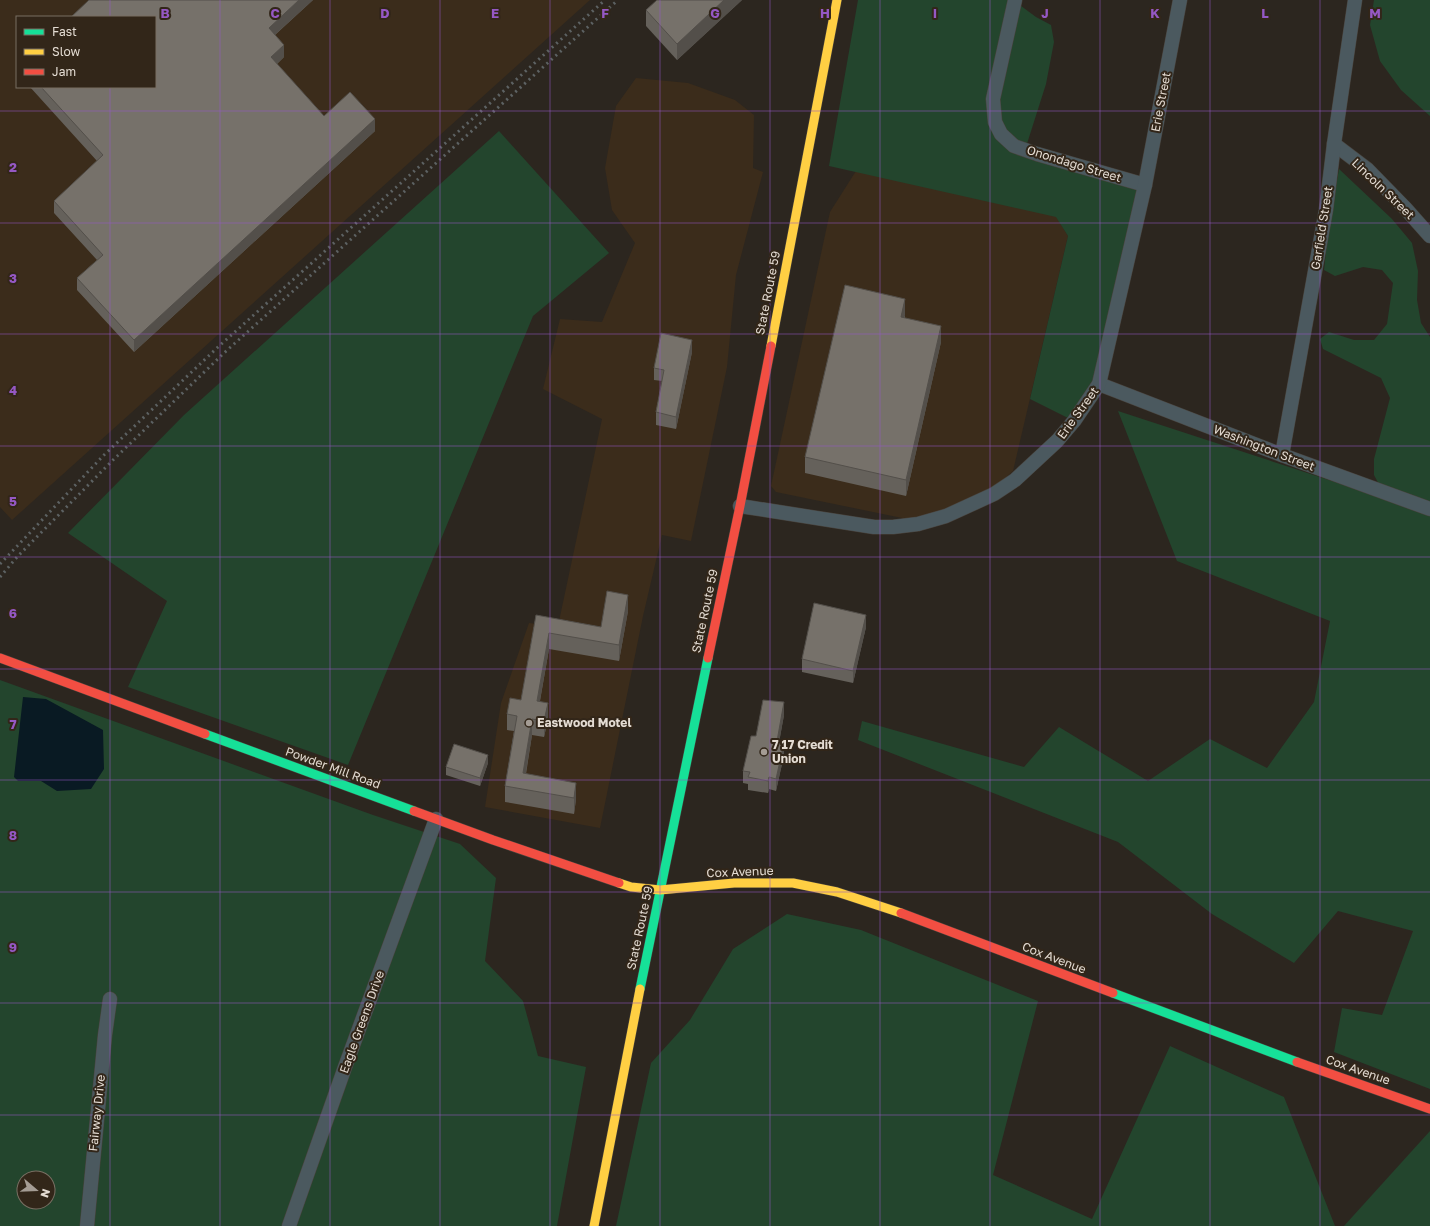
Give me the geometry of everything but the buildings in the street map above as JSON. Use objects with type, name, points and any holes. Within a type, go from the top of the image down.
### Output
[{"type":"street","name":"State Route 59","points":[[594,1226],[642,976],[740,506],[837,0]]},
{"type":"street","name":"Onondago Street","points":[[1015,0],[993,99],[995,122],[1001,134],[1014,146],[1145,185]]},
{"type":"street","name":"Erie Street","points":[[740,506],[874,527],[893,527],[918,524],[946,516],[994,494],[1015,480],[1057,441],[1074,421],[1099,384],[1145,185],[1180,0]]},
{"type":"street","name":"Garfield Street","points":[[1282,455],[1326,210],[1355,0]]},
{"type":"street","name":"Lincoln Street","points":[[1334,144],[1367,169],[1430,236]]},
{"type":"street","name":"Washington Street","points":[[1099,384],[1282,455],[1430,509]]},
{"type":"street","name":"Powder Mill Road","points":[[0,658],[436,819],[630,887],[660,890]]},
{"type":"street","name":"Eagle Greens Drive","points":[[289,1226],[345,1067],[436,819]]},
{"type":"street","name":"Cox Avenue","points":[[660,890],[734,883],[793,883],[837,892],[884,907],[1430,1109]]},
{"type":"street","name":"Fairway Drive","points":[[87,1226],[104,1043],[110,999]]},
{"type":"shaded area","points":[[0,0],[590,0],[12,520],[0,507]]},
{"type":"shaded area","points":[[636,78],[688,83],[735,100],[754,115],[753,168],[763,172],[736,275],[727,367],[691,541],[662,535],[643,616],[600,828],[485,807],[501,703],[529,623],[558,626],[602,419],[543,389],[560,319],[602,322],[635,243],[612,210],[605,168],[616,106]]},
{"type":"shaded area","points":[[856,171],[1056,216],[1068,236],[1013,471],[976,503],[907,519],[776,492],[771,486],[830,212]]},
{"type":"green space","points":[[858,0],[1013,0],[1036,17],[1051,25],[1054,42],[1046,84],[1025,150],[1145,185],[1099,384],[1074,421],[1030,399],[1068,236],[1056,217],[829,166]]},
{"type":"green space","points":[[1374,0],[1430,0],[1430,116],[1401,90],[1380,61],[1370,25]]},
{"type":"green space","points":[[499,131],[609,253],[533,316],[348,765],[128,687],[167,601],[68,533],[184,415]]},
{"type":"green space","points":[[1339,169],[1392,219],[1412,243],[1418,271],[1417,300],[1421,323],[1430,337],[1430,509],[1383,492],[1374,475],[1374,459],[1390,398],[1381,378],[1323,349],[1320,339],[1329,332],[1354,340],[1374,340],[1387,324],[1393,283],[1382,270],[1363,267],[1335,276],[1324,270],[1328,232]]},
{"type":"green space","points":[[1118,411],[1430,513],[1430,1089],[1334,1052],[1342,1008],[1382,1015],[1413,931],[1338,911],[1294,963],[1212,914],[1118,842],[858,740],[862,721],[1024,767],[1059,727],[1148,781],[1210,739],[1267,768],[1314,702],[1330,621],[1177,561]]},
{"type":"green space","points":[[0,680],[373,815],[460,844],[496,878],[485,961],[523,1001],[538,1056],[586,1067],[557,1226],[0,1226]]},
{"type":"green space","points":[[787,914],[861,930],[1038,1001],[993,1175],[1092,1219],[1170,1046],[1284,1097],[1335,1226],[616,1226],[651,1063],[690,1020],[733,949]]},
{"type":"green space","points":[[1430,1131],[1430,1226],[1344,1226]]},
{"type":"water","points":[[23,697],[46,699],[103,730],[104,769],[91,789],[57,791],[41,781],[18,781],[14,777]]},
{"type":"railway","points":[[0,564],[104,455],[218,347],[605,0]]},
{"type":"railway","points":[[0,577],[18,556],[111,462],[224,353],[618,0]]},
{"type":"traffic: fast","points":[[640,989],[708,658]]},
{"type":"traffic: fast","points":[[205,734],[414,811]]},
{"type":"traffic: fast","points":[[1113,993],[1297,1062]]},
{"type":"traffic: slow","points":[[771,346],[837,0]]},
{"type":"traffic: slow","points":[[619,883],[631,887],[660,890],[734,883],[793,883],[837,892],[901,913]]},
{"type":"traffic: slow","points":[[594,1226],[640,989]]},
{"type":"traffic: jam","points":[[708,658],[740,506],[771,346]]},
{"type":"traffic: jam","points":[[0,658],[205,734]]},
{"type":"traffic: jam","points":[[414,811],[619,883]]},
{"type":"traffic: jam","points":[[901,913],[1113,993]]},
{"type":"traffic: jam","points":[[1297,1062],[1430,1109]]},
{"type":"place","name":"Eastwood Motel","points":[[529,723]]},
{"type":"place","name":"7 17 Credit Union","points":[[764,752]]}]
